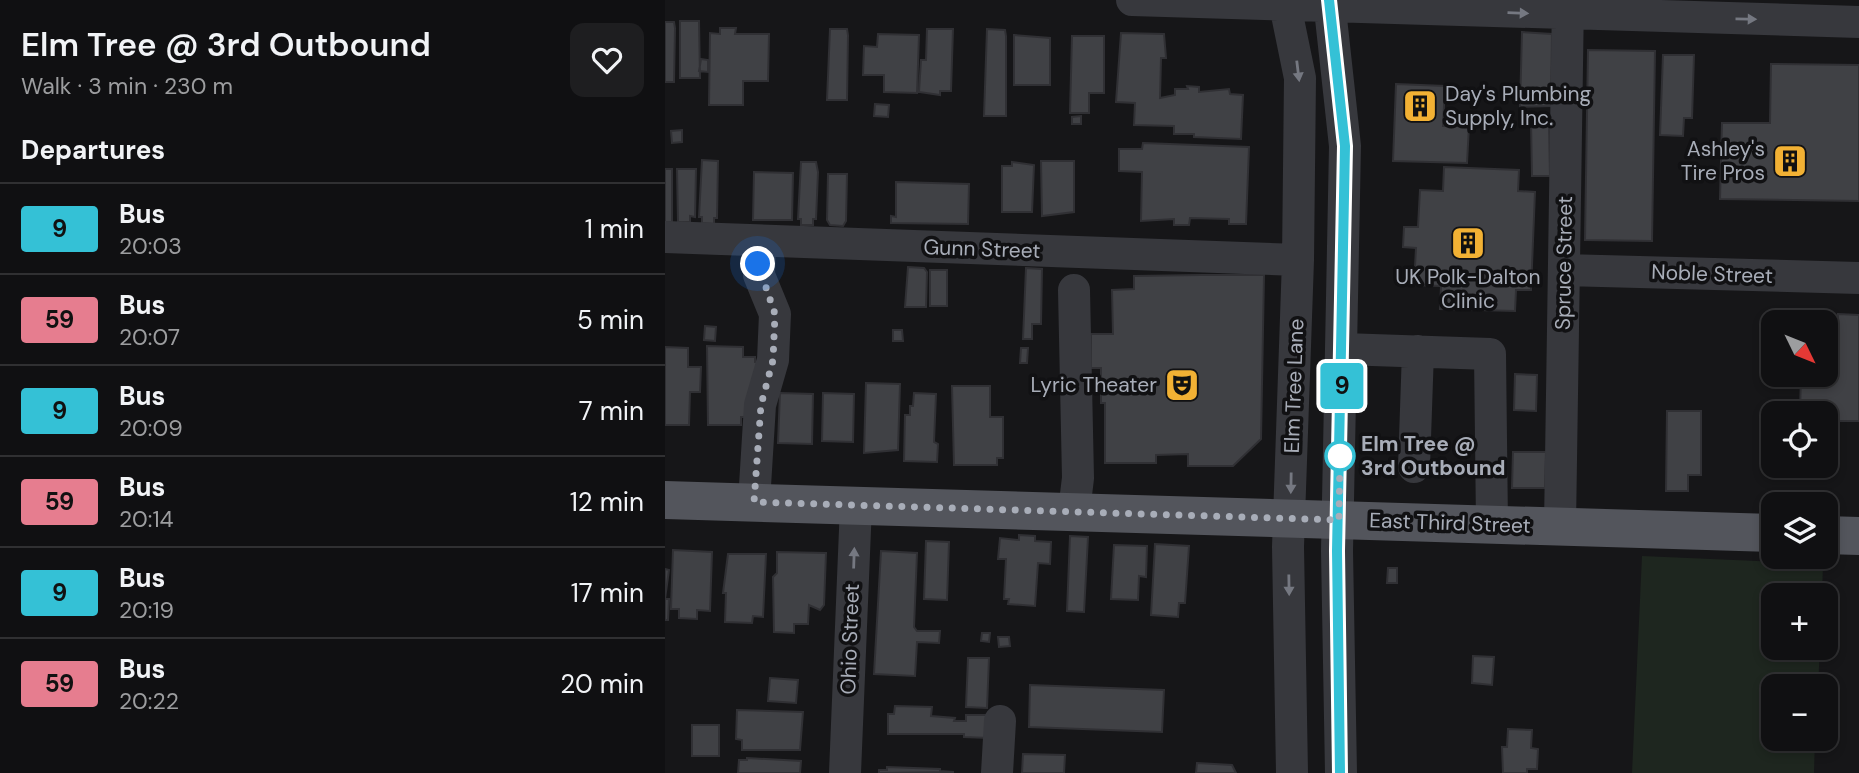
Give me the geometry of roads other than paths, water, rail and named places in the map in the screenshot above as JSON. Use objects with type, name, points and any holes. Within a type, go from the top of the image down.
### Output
[{"type":"main road","name":"East Third Street","points":[[665,500],[1761,533]]},
{"type":"main road","points":[[1838,535],[1859,536]]},
{"type":"street","points":[[1132,0],[1568,7],[1859,22]]},
{"type":"street","name":"Elm Tree Lane","points":[[1285,2],[1300,78],[1299,260],[1290,517],[1292,773]]},
{"type":"street","points":[[1330,3],[1345,146],[1339,520],[1341,773]]},
{"type":"street","name":"Spruce Street","points":[[1560,526],[1568,7]]},
{"type":"street","name":"Gunn Street","points":[[665,237],[1299,260]]},
{"type":"street","points":[[754,502],[761,405],[773,360],[775,314],[759,275],[760,241]]},
{"type":"street","name":"Noble Street","points":[[1564,270],[1859,278]]},
{"type":"street","points":[[1074,290],[1078,478],[1074,511]]},
{"type":"street","points":[[1343,349],[1490,354],[1492,524]]},
{"type":"street","points":[[1414,467],[1418,351]]},
{"type":"street","name":"Ohio Street","points":[[845,773],[856,505]]},
{"type":"street","points":[[997,773],[1000,721]]},
{"type":"place","name":"Day's Plumbing Supply, Inc.","points":[[1420,106]]},
{"type":"place","name":"Ashley's Tire Pros","points":[[1790,161]]},
{"type":"place","name":"UK Polk-Dalton Clinic","points":[[1468,243]]},
{"type":"place","name":"Lyric Theater","points":[[1182,385]]},
{"type":"place","name":"Elm Tree @ 3rd Outbound","points":[[1340,456]]}]
